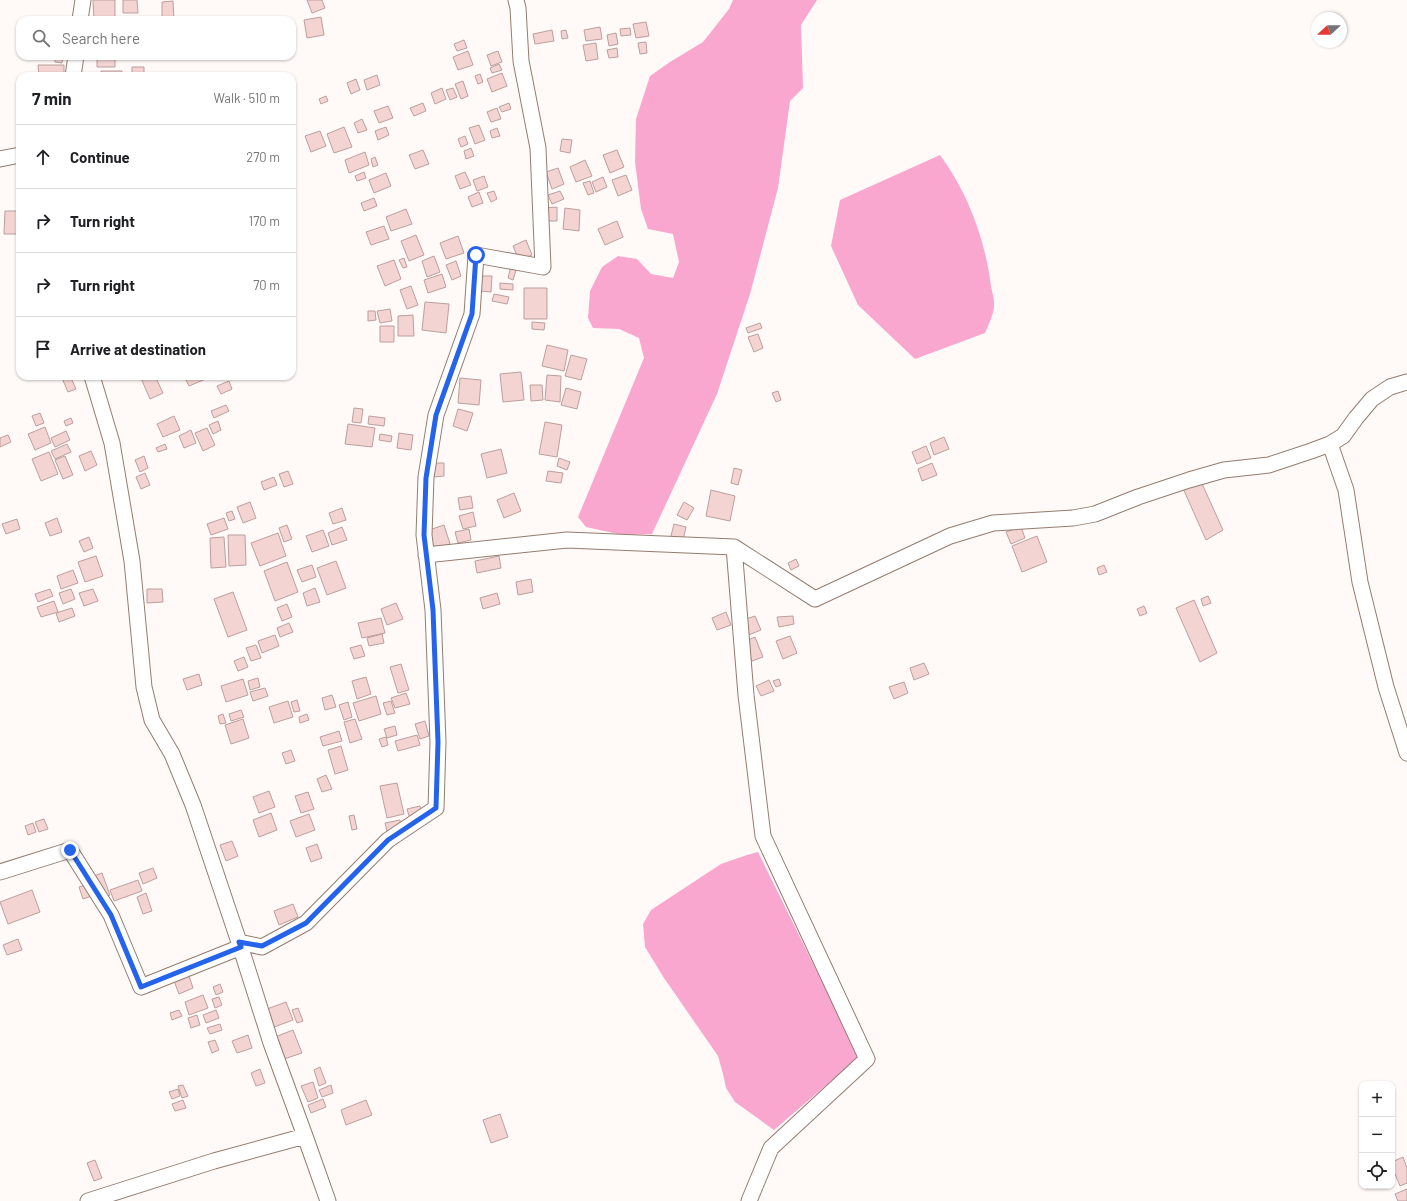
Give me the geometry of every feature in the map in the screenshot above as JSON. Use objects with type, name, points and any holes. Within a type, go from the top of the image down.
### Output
[{"type":"street","points":[[81,16],[83,0]]},
{"type":"street","points":[[0,872],[70,850],[111,915],[141,987],[240,945],[262,946],[306,923],[388,840],[436,808],[438,742],[433,610],[424,535],[426,485],[436,415],[472,314],[476,255],[544,267],[538,148],[521,61],[518,8],[516,0]]},
{"type":"street","points":[[74,72],[75,60]]},
{"type":"street","points":[[0,159],[16,156]]},
{"type":"street","points":[[93,380],[112,443],[132,561],[144,687],[152,720],[172,754],[193,805],[271,1043],[306,1136],[328,1201]]},
{"type":"street","points":[[426,555],[567,540],[734,547],[815,599],[950,536],[993,524],[1073,518],[1095,514],[1138,497],[1189,480],[1224,470],[1270,465],[1330,444],[1343,436],[1372,399],[1390,387],[1407,382]]},
{"type":"street","points":[[1330,444],[1346,490],[1360,582],[1380,665],[1407,752]]},
{"type":"street","points":[[734,547],[746,696],[763,836],[867,1059],[771,1148],[749,1201]]},
{"type":"street","points":[[88,1201],[214,1161],[306,1136]]},
{"type":"shaded area","points":[[733,0],[817,0],[801,25],[803,88],[790,101],[778,188],[750,294],[717,394],[652,534],[622,535],[586,527],[578,517],[644,358],[639,338],[619,329],[593,328],[588,318],[590,291],[602,267],[618,256],[637,259],[651,274],[673,278],[679,262],[673,234],[648,229],[641,209],[635,162],[636,119],[650,76],[703,42],[729,9]]},
{"type":"shaded area","points":[[940,155],[959,185],[974,217],[980,234],[988,268],[994,299],[994,307],[992,317],[985,333],[915,359],[858,305],[831,246],[840,200]]},
{"type":"shaded area","points":[[758,852],[859,1057],[774,1130],[735,1102],[726,1088],[718,1056],[664,978],[645,947],[643,924],[651,910],[721,864]]},
{"type":"building","points":[[93,0],[115,0],[115,16],[94,16]]},
{"type":"building","points":[[123,0],[137,0],[138,13],[123,13]]},
{"type":"building","points":[[307,0],[322,0],[325,8],[312,13]]},
{"type":"building","points":[[173,1],[174,16],[162,16],[162,2]]},
{"type":"building","points":[[321,17],[324,35],[307,38],[304,20]]},
{"type":"building","points":[[646,22],[649,36],[636,38],[633,24]]},
{"type":"building","points":[[600,27],[602,39],[586,41],[584,30]]},
{"type":"building","points":[[630,28],[631,35],[621,36],[620,29]]},
{"type":"building","points":[[552,30],[554,41],[535,44],[533,34]]},
{"type":"building","points":[[566,30],[568,38],[562,39],[561,31]]},
{"type":"building","points":[[616,33],[618,44],[609,46],[607,35]]},
{"type":"building","points":[[464,40],[467,48],[457,51],[454,44]]},
{"type":"building","points":[[646,42],[647,53],[640,54],[638,43]]},
{"type":"building","points":[[596,43],[598,59],[586,61],[583,45]]},
{"type":"building","points":[[617,48],[618,57],[609,58],[607,50]]},
{"type":"building","points":[[468,51],[473,65],[458,70],[453,57]]},
{"type":"building","points":[[498,51],[502,62],[491,66],[487,55]]},
{"type":"building","points":[[55,60],[62,60],[62,63],[55,62]]},
{"type":"building","points":[[97,60],[115,60],[115,67],[97,67]]},
{"type":"building","points":[[499,64],[502,70],[492,73],[490,68]]},
{"type":"building","points":[[38,65],[64,65],[64,72],[39,72]]},
{"type":"building","points":[[132,67],[144,67],[144,72],[132,72]]},
{"type":"building","points":[[101,71],[122,71],[122,72]]},
{"type":"building","points":[[502,73],[507,86],[492,92],[487,79]]},
{"type":"building","points":[[480,74],[483,82],[478,84],[475,76]]},
{"type":"building","points":[[377,75],[380,85],[367,90],[364,80]]},
{"type":"building","points":[[356,79],[360,90],[351,94],[347,83]]},
{"type":"building","points":[[463,81],[468,96],[461,99],[455,84]]},
{"type":"building","points":[[442,88],[446,99],[435,104],[431,93]]},
{"type":"building","points":[[453,88],[457,97],[450,100],[446,90]]},
{"type":"building","points":[[326,96],[328,101],[321,104],[319,99]]},
{"type":"building","points":[[423,103],[426,111],[414,116],[410,108]]},
{"type":"building","points":[[509,103],[511,109],[502,112],[499,107]]},
{"type":"building","points":[[388,106],[393,118],[379,123],[374,111]]},
{"type":"building","points":[[497,108],[501,119],[491,122],[487,112]]},
{"type":"building","points":[[362,119],[367,130],[358,133],[354,123]]},
{"type":"building","points":[[479,125],[485,140],[475,144],[469,128]]},
{"type":"building","points":[[344,127],[352,147],[334,153],[327,134]]},
{"type":"building","points":[[386,127],[389,135],[378,140],[375,131]]},
{"type":"building","points":[[497,128],[500,136],[492,138],[490,131]]},
{"type":"building","points":[[320,131],[326,146],[311,152],[305,136]]},
{"type":"building","points":[[465,136],[468,144],[461,147],[458,139]]},
{"type":"building","points":[[562,139],[572,140],[570,153],[560,151]]},
{"type":"building","points":[[471,148],[474,156],[466,159],[464,151]]},
{"type":"building","points":[[423,150],[429,164],[415,169],[409,155]]},
{"type":"building","points":[[617,150],[624,167],[610,173],[603,155]]},
{"type":"building","points":[[365,152],[369,165],[349,173],[345,160]]},
{"type":"building","points":[[375,157],[378,165],[373,167],[371,159]]},
{"type":"building","points":[[585,160],[592,176],[576,182],[570,167]]},
{"type":"building","points":[[558,168],[564,184],[552,189],[546,172]]},
{"type":"building","points":[[364,172],[366,178],[357,181],[355,176]]},
{"type":"building","points":[[465,172],[471,185],[460,189],[455,176]]},
{"type":"building","points":[[386,173],[391,186],[374,193],[369,180]]},
{"type":"building","points":[[626,175],[632,190],[618,196],[612,180]]},
{"type":"building","points":[[484,176],[488,187],[477,191],[473,180]]},
{"type":"building","points":[[603,177],[607,187],[596,192],[592,182]]},
{"type":"building","points":[[590,181],[594,193],[588,195],[583,183]]},
{"type":"building","points":[[494,191],[497,199],[491,202],[487,193]]},
{"type":"building","points":[[560,191],[564,199],[552,204],[548,195]]},
{"type":"building","points":[[479,192],[483,203],[472,207],[468,197]]},
{"type":"building","points":[[374,198],[377,206],[364,211],[361,203]]},
{"type":"building","points":[[557,207],[557,221],[545,221],[545,208]]},
{"type":"building","points":[[565,208],[580,210],[579,231],[563,229]]},
{"type":"building","points":[[406,209],[412,224],[391,231],[386,217]]},
{"type":"building","points":[[5,211],[16,211],[16,234],[4,234]]},
{"type":"building","points":[[617,221],[623,237],[605,245],[598,229]]},
{"type":"building","points":[[384,226],[389,239],[371,245],[366,232]]},
{"type":"building","points":[[416,235],[424,255],[409,261],[401,241]]},
{"type":"building","points":[[458,236],[464,253],[446,259],[440,243]]},
{"type":"building","points":[[526,240],[532,255],[519,260],[513,246]]},
{"type":"building","points":[[434,256],[440,272],[427,277],[422,261]]},
{"type":"building","points":[[404,258],[407,267],[403,268],[399,260]]},
{"type":"building","points":[[394,260],[401,279],[385,286],[377,266]]},
{"type":"building","points":[[456,261],[461,276],[452,280],[446,265]]},
{"type":"building","points":[[511,266],[517,267],[513,280],[508,278]]},
{"type":"building","points":[[442,274],[446,287],[428,293],[424,280]]},
{"type":"building","points":[[480,276],[492,276],[491,292],[479,291]]},
{"type":"building","points":[[500,283],[513,284],[513,290],[500,289]]},
{"type":"building","points":[[411,286],[418,305],[407,309],[400,290]]},
{"type":"building","points":[[524,288],[547,288],[547,319],[524,319]]},
{"type":"building","points":[[494,294],[509,297],[507,304],[492,301]]},
{"type":"building","points":[[425,302],[449,304],[446,333],[422,330]]},
{"type":"building","points":[[390,309],[392,321],[380,323],[377,311]]},
{"type":"building","points":[[368,311],[375,311],[376,320],[368,321]]},
{"type":"building","points":[[413,315],[414,336],[398,336],[398,316]]},
{"type":"building","points":[[532,322],[545,323],[544,330],[532,329]]},
{"type":"building","points":[[760,323],[762,328],[748,333],[746,328]]},
{"type":"building","points":[[380,326],[394,326],[394,342],[380,342]]},
{"type":"building","points":[[758,334],[763,348],[754,352],[748,337]]},
{"type":"building","points":[[547,345],[568,350],[564,371],[542,366]]},
{"type":"building","points":[[571,355],[587,359],[581,380],[565,376]]},
{"type":"building","points":[[521,372],[524,400],[503,402],[500,374]]},
{"type":"building","points":[[547,375],[561,376],[560,402],[545,400]]},
{"type":"building","points":[[460,378],[481,380],[479,405],[458,403]]},
{"type":"building","points":[[63,380],[72,380],[76,389],[68,392]]},
{"type":"building","points":[[142,380],[157,380],[163,393],[150,399]]},
{"type":"building","points":[[186,380],[203,380],[189,386]]},
{"type":"building","points":[[229,381],[232,389],[221,394],[217,386]]},
{"type":"building","points":[[530,385],[542,385],[543,400],[531,401]]},
{"type":"building","points":[[566,388],[581,392],[577,409],[561,405]]},
{"type":"building","points":[[778,391],[781,400],[776,402],[772,393]]},
{"type":"building","points":[[226,405],[229,411],[214,418],[211,411]]},
{"type":"building","points":[[354,408],[363,409],[361,423],[352,422]]},
{"type":"building","points":[[458,409],[473,413],[467,431],[453,426]]},
{"type":"building","points":[[40,413],[44,423],[36,426],[32,416]]},
{"type":"building","points":[[174,416],[180,430],[163,437],[157,424]]},
{"type":"building","points":[[369,416],[385,418],[384,426],[368,424]]},
{"type":"building","points":[[71,418],[73,423],[66,426],[64,421]]},
{"type":"building","points":[[218,421],[221,430],[213,434],[209,425]]},
{"type":"building","points":[[545,422],[562,425],[557,457],[539,454]]},
{"type":"building","points":[[348,424],[375,428],[372,447],[345,444]]},
{"type":"building","points":[[45,427],[51,443],[35,450],[28,434]]},
{"type":"building","points":[[207,428],[215,445],[203,451],[195,433]]},
{"type":"building","points":[[191,430],[196,443],[184,448],[179,436]]},
{"type":"building","points":[[66,431],[70,440],[55,447],[51,438]]},
{"type":"building","points":[[399,433],[413,435],[411,450],[397,448]]},
{"type":"building","points":[[380,434],[392,436],[391,442],[379,440]]},
{"type":"building","points":[[8,435],[11,442],[0,447],[0,438]]},
{"type":"building","points":[[944,437],[949,449],[934,455],[930,443]]},
{"type":"building","points":[[67,444],[71,452],[55,459],[51,451]]},
{"type":"building","points":[[165,444],[167,449],[158,452],[156,448]]},
{"type":"building","points":[[926,446],[931,458],[917,464],[912,452]]},
{"type":"building","points":[[501,449],[507,473],[487,478],[481,454]]},
{"type":"building","points":[[91,451],[97,465],[85,471],[79,456]]},
{"type":"building","points":[[49,452],[58,474],[41,481],[32,459]]},
{"type":"building","points":[[65,456],[73,475],[63,479],[55,460]]},
{"type":"building","points":[[144,456],[148,468],[140,472],[135,460]]},
{"type":"building","points":[[559,458],[570,462],[567,470],[557,466]]},
{"type":"building","points":[[433,463],[444,463],[444,476],[434,477]]},
{"type":"building","points":[[932,463],[937,475],[922,481],[918,469]]},
{"type":"building","points":[[734,468],[742,470],[738,485],[731,483]]},
{"type":"building","points":[[288,471],[293,484],[284,487],[279,474]]},
{"type":"building","points":[[548,471],[563,473],[561,483],[546,481]]},
{"type":"building","points":[[145,473],[150,485],[141,489],[136,477]]},
{"type":"building","points":[[274,477],[277,485],[264,490],[261,482]]},
{"type":"building","points":[[1199,477],[1223,530],[1206,540],[1182,486]]},
{"type":"building","points":[[711,490],[735,496],[730,521],[706,516]]},
{"type":"building","points":[[514,493],[521,511],[504,518],[497,500]]},
{"type":"building","points":[[471,496],[473,508],[460,510],[458,498]]},
{"type":"building","points":[[250,502],[256,518],[243,523],[237,507]]},
{"type":"building","points":[[684,502],[694,508],[687,520],[677,515]]},
{"type":"building","points":[[342,508],[346,520],[333,524],[329,513]]},
{"type":"building","points":[[232,511],[235,519],[229,521],[226,513]]},
{"type":"building","points":[[473,512],[476,526],[463,529],[459,516]]},
{"type":"building","points":[[57,518],[62,532],[50,536],[45,523]]},
{"type":"building","points":[[224,518],[228,529],[211,535],[207,524]]},
{"type":"building","points":[[17,519],[20,529],[6,534],[2,524]]},
{"type":"building","points":[[674,524],[686,527],[683,540],[671,536]]},
{"type":"building","points":[[287,525],[292,539],[284,542],[279,528]]},
{"type":"building","points":[[444,525],[450,544],[432,550],[426,531]]},
{"type":"building","points":[[342,527],[347,540],[332,545],[328,533]]},
{"type":"building","points":[[1021,527],[1025,538],[1011,544],[1006,532]]},
{"type":"building","points":[[469,529],[471,540],[458,543],[455,532]]},
{"type":"building","points":[[323,530],[329,546],[312,552],[306,536]]},
{"type":"building","points":[[278,533],[286,556],[260,566],[251,543]]},
{"type":"building","points":[[228,535],[245,535],[246,565],[229,566]]},
{"type":"building","points":[[1037,536],[1047,562],[1022,572],[1012,546]]},
{"type":"building","points":[[89,537],[93,548],[84,552],[79,541]]},
{"type":"building","points":[[224,537],[226,567],[211,568],[210,538]]},
{"type":"building","points":[[96,556],[103,576],[85,582],[78,562]]},
{"type":"building","points":[[499,556],[501,568],[477,573],[475,561]]},
{"type":"building","points":[[796,559],[799,566],[791,570],[788,563]]},
{"type":"building","points":[[336,561],[346,588],[327,595],[317,568]]},
{"type":"building","points":[[287,562],[298,592],[275,601],[264,571]]},
{"type":"building","points":[[312,565],[316,577],[302,582],[297,570]]},
{"type":"building","points":[[1104,565],[1107,572],[1099,575],[1097,568]]},
{"type":"building","points":[[73,570],[78,583],[61,589],[57,576]]},
{"type":"building","points":[[531,579],[533,592],[518,595],[516,582]]},
{"type":"building","points":[[315,588],[320,602],[307,606],[303,593]]},
{"type":"building","points":[[50,589],[53,596],[38,602],[35,594]]},
{"type":"building","points":[[71,589],[75,599],[63,604],[59,593]]},
{"type":"building","points":[[93,589],[98,601],[84,606],[79,593]]},
{"type":"building","points":[[147,589],[162,589],[163,602],[147,603]]},
{"type":"building","points":[[233,592],[247,630],[228,637],[214,599]]},
{"type":"building","points":[[497,593],[500,604],[483,609],[480,598]]},
{"type":"building","points":[[1208,596],[1211,603],[1203,606],[1201,599]]},
{"type":"building","points":[[1194,600],[1217,653],[1200,662],[1176,608]]},
{"type":"building","points":[[54,601],[58,612],[41,617],[37,607]]},
{"type":"building","points":[[396,603],[403,619],[387,625],[381,609]]},
{"type":"building","points":[[287,604],[292,617],[282,621],[277,608]]},
{"type":"building","points":[[1144,606],[1147,613],[1140,616],[1137,609]]},
{"type":"building","points":[[72,608],[75,616],[59,622],[56,613]]},
{"type":"building","points":[[726,612],[731,625],[717,630],[712,618]]},
{"type":"building","points":[[755,616],[761,630],[746,636],[740,621]]},
{"type":"building","points":[[793,616],[794,624],[779,627],[777,617]]},
{"type":"building","points":[[381,618],[385,633],[362,638],[358,623]]},
{"type":"building","points":[[289,623],[293,632],[280,637],[277,628]]},
{"type":"building","points":[[382,634],[384,643],[369,646],[367,638]]},
{"type":"building","points":[[275,635],[279,646],[262,653],[258,641]]},
{"type":"building","points":[[790,636],[797,653],[783,659],[776,641]]},
{"type":"building","points":[[755,637],[763,657],[752,661],[744,642]]},
{"type":"building","points":[[256,645],[261,658],[251,661],[246,648]]},
{"type":"building","points":[[361,645],[365,656],[354,659],[350,648]]},
{"type":"building","points":[[244,657],[248,667],[238,671],[234,661]]},
{"type":"building","points":[[924,663],[929,674],[914,680],[910,668]]},
{"type":"building","points":[[401,664],[409,690],[398,693],[390,667]]},
{"type":"building","points":[[199,674],[202,685],[187,690],[183,679]]},
{"type":"building","points":[[366,677],[371,694],[357,699],[352,681]]},
{"type":"building","points":[[258,678],[260,687],[250,690],[248,681]]},
{"type":"building","points":[[243,679],[248,695],[226,702],[221,686]]},
{"type":"building","points":[[779,679],[781,685],[776,687],[773,681]]},
{"type":"building","points":[[769,680],[774,691],[761,696],[756,686]]},
{"type":"building","points":[[904,682],[908,693],[894,699],[889,687]]},
{"type":"building","points":[[265,688],[268,696],[253,701],[250,692]]},
{"type":"building","points":[[406,693],[410,704],[395,708],[391,698]]},
{"type":"building","points":[[332,695],[336,707],[325,710],[322,698]]},
{"type":"building","points":[[376,696],[381,714],[359,721],[353,703]]},
{"type":"building","points":[[297,700],[300,711],[294,712],[291,702]]},
{"type":"building","points":[[288,701],[293,717],[274,723],[269,707]]},
{"type":"building","points":[[391,701],[395,713],[387,715],[383,703]]},
{"type":"building","points":[[348,702],[352,717],[344,720],[339,705]]},
{"type":"building","points":[[241,710],[244,717],[231,721],[229,714]]},
{"type":"building","points":[[223,714],[226,723],[220,724],[218,716]]},
{"type":"building","points":[[307,714],[309,720],[300,723],[299,717]]},
{"type":"building","points":[[243,719],[249,738],[231,744],[225,725]]},
{"type":"building","points":[[355,719],[362,739],[350,743],[344,722]]},
{"type":"building","points":[[425,721],[429,736],[420,739],[415,724]]},
{"type":"building","points":[[395,726],[397,735],[387,738],[384,729]]},
{"type":"building","points":[[339,731],[342,741],[323,746],[320,737]]},
{"type":"building","points":[[417,735],[420,745],[398,751],[395,741]]},
{"type":"building","points":[[386,737],[388,745],[382,747],[379,739]]},
{"type":"building","points":[[341,746],[348,770],[335,774],[328,750]]},
{"type":"building","points":[[291,750],[295,761],[286,764],[282,753]]},
{"type":"building","points":[[326,775],[332,789],[322,792],[317,779]]},
{"type":"building","points":[[397,783],[404,814],[387,818],[380,786]]},
{"type":"building","points":[[269,791],[275,807],[259,813],[253,797]]},
{"type":"building","points":[[308,792],[314,809],[301,813],[295,796]]},
{"type":"building","points":[[420,806],[422,817],[410,819],[407,809]]},
{"type":"building","points":[[271,813],[277,830],[259,837],[253,820]]},
{"type":"building","points":[[309,814],[315,830],[296,837],[290,821]]},
{"type":"building","points":[[354,815],[357,829],[352,830],[349,816]]},
{"type":"building","points":[[44,819],[48,829],[39,832],[35,822]]},
{"type":"building","points":[[400,820],[401,828],[387,831],[385,823]]},
{"type":"building","points":[[33,823],[36,832],[28,835],[25,826]]},
{"type":"building","points":[[232,841],[238,856],[226,861],[220,845]]},
{"type":"building","points":[[317,844],[322,858],[311,862],[306,848]]},
{"type":"building","points":[[153,868],[157,878],[143,884],[139,873]]},
{"type":"building","points":[[102,873],[110,895],[99,899],[91,877]]},
{"type":"building","points":[[138,880],[142,891],[114,901],[110,890]]},
{"type":"building","points":[[88,884],[92,896],[83,899],[79,887]]},
{"type":"building","points":[[32,890],[40,912],[8,924],[0,902]]},
{"type":"building","points":[[146,893],[152,911],[143,914],[137,897]]},
{"type":"building","points":[[293,904],[298,917],[279,925],[274,911]]},
{"type":"building","points":[[18,939],[22,950],[7,955],[3,945]]},
{"type":"building","points":[[189,976],[193,988],[179,994],[174,981]]},
{"type":"building","points":[[220,984],[223,992],[216,995],[213,987]]},
{"type":"building","points":[[203,995],[208,1008],[189,1015],[185,1002]]},
{"type":"building","points":[[219,997],[222,1005],[215,1008],[212,999]]},
{"type":"building","points":[[286,1002],[293,1020],[274,1027],[267,1009]]},
{"type":"building","points":[[298,1008],[303,1021],[297,1023],[292,1010]]},
{"type":"building","points":[[179,1010],[182,1016],[172,1020],[170,1013]]},
{"type":"building","points":[[216,1010],[219,1018],[206,1023],[203,1015]]},
{"type":"building","points":[[197,1015],[200,1025],[191,1028],[188,1018]]},
{"type":"building","points":[[220,1024],[222,1030],[210,1034],[207,1028]]},
{"type":"building","points":[[293,1030],[302,1053],[284,1059],[275,1037]]},
{"type":"building","points":[[248,1035],[252,1048],[237,1053],[232,1041]]},
{"type":"building","points":[[215,1040],[219,1050],[212,1053],[208,1042]]},
{"type":"building","points":[[320,1067],[326,1083],[319,1086],[314,1070]]},
{"type":"building","points":[[260,1069],[265,1083],[256,1086],[251,1073]]},
{"type":"building","points":[[313,1082],[318,1098],[308,1102],[301,1086]]},
{"type":"building","points":[[183,1085],[188,1096],[182,1098],[178,1086]]},
{"type":"building","points":[[331,1085],[333,1093],[322,1097],[319,1090]]},
{"type":"building","points":[[178,1089],[180,1096],[172,1099],[169,1092]]},
{"type":"building","points":[[323,1099],[326,1107],[311,1113],[308,1105]]},
{"type":"building","points":[[183,1100],[186,1108],[175,1111],[172,1104]]},
{"type":"building","points":[[366,1100],[372,1115],[346,1125],[341,1110]]},
{"type":"building","points":[[500,1114],[508,1137],[491,1143],[483,1120]]},
{"type":"building","points":[[1403,1157],[1407,1168],[1407,1183],[1400,1186],[1395,1174],[1395,1161]]},
{"type":"building","points":[[95,1160],[102,1178],[94,1181],[87,1163]]},
{"type":"building","points":[[1407,1189],[1407,1201],[1398,1201],[1395,1194]]},
{"type":"route","points":[[70,850],[111,915],[141,987],[241,947],[239,942],[262,946],[306,923],[388,840],[436,808],[438,742],[433,610],[424,535],[426,478],[436,415],[472,314],[476,255]]}]
